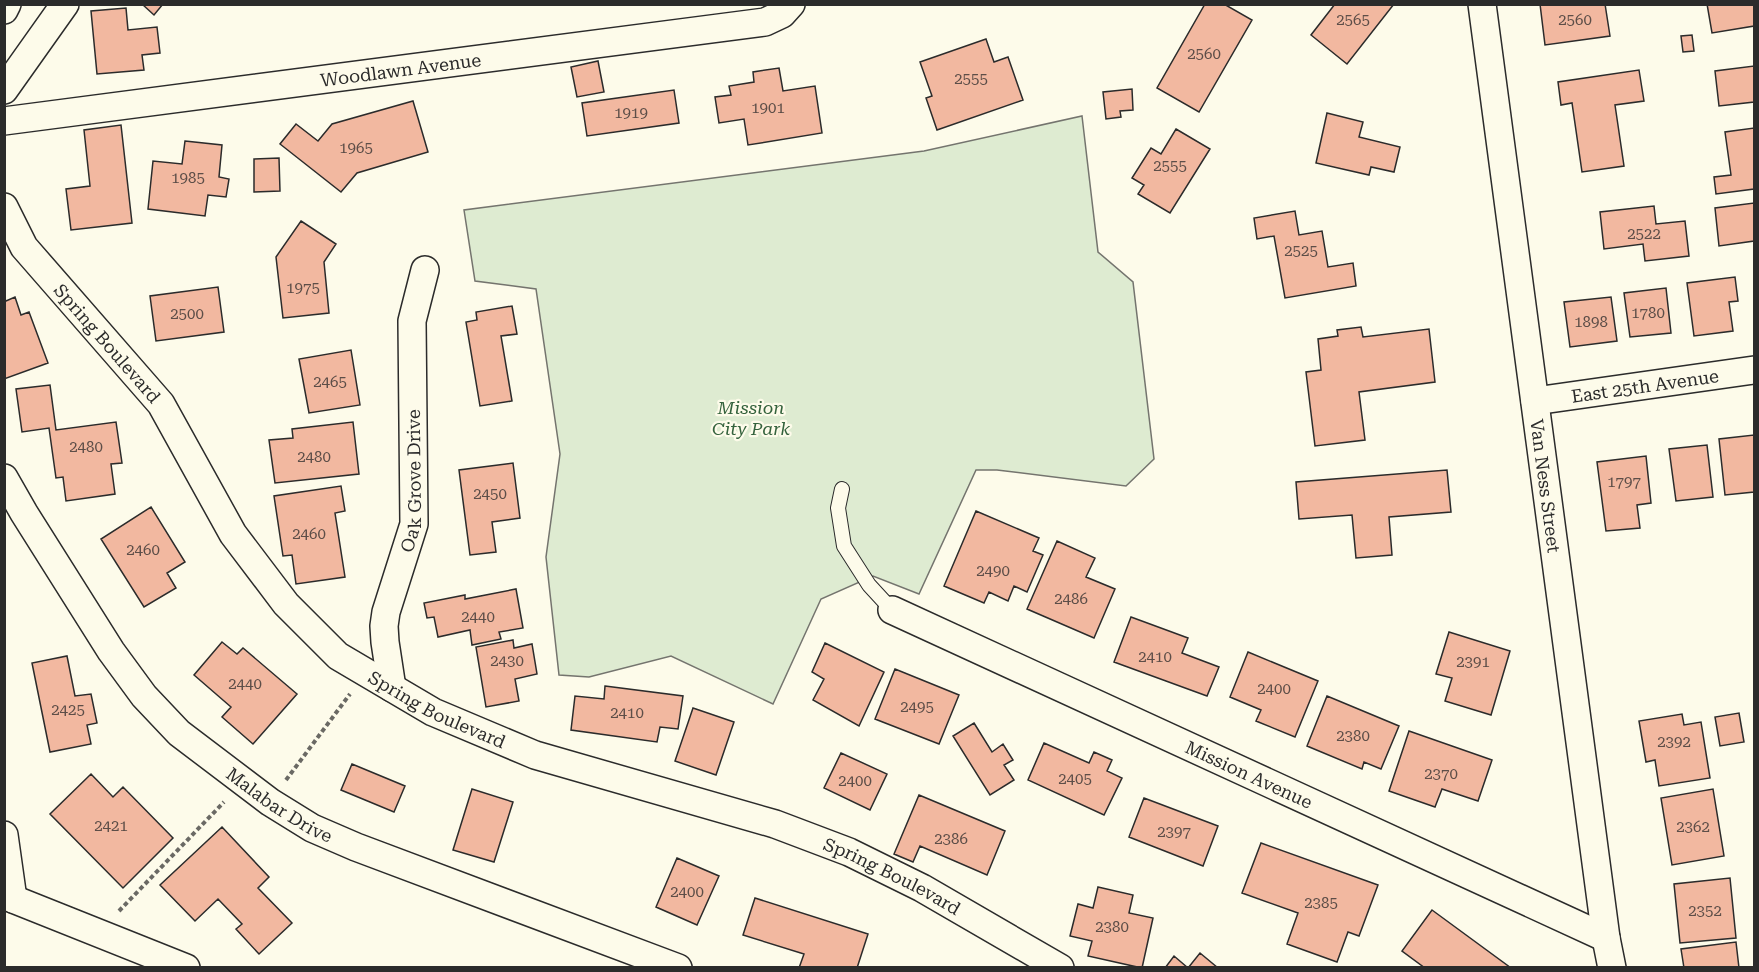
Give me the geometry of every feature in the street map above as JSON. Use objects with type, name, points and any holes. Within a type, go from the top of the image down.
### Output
[{"type":"street","points":[[4,10],[7,4]]},
{"type":"street","points":[[4,90],[65,4]]},
{"type":"street","name":"Woodlawn Avenue","points":[[4,121],[765,22],[782,14],[791,4]]},
{"type":"street","name":"Van Ness Street","points":[[1482,4],[1606,938],[1612,968]]},
{"type":"street","name":"Spring Boulevard","points":[[4,207],[24,247],[161,404],[233,534],[286,603],[338,656],[433,712],[535,755],[775,824],[849,852],[922,888],[1060,968]]},
{"type":"street","name":"Oak Grove Drive","points":[[392,688],[384,626],[386,612],[414,524],[412,321],[425,270]]},
{"type":"street","name":"East 25th Avenue","points":[[1535,401],[1755,370]]},
{"type":"street","name":"Malabar Drive","points":[[4,478],[111,651],[144,696],[178,734],[270,802],[312,828],[356,848],[678,968]]},
{"type":"street","name":"Mission Avenue","points":[[892,610],[1606,938]]},
{"type":"street","points":[[4,835],[9,906],[98,933],[186,968]]},
{"type":"lane","points":[[842,489],[838,508],[844,546],[869,585],[892,610]]},
{"type":"path","points":[[270,802],[366,673]]},
{"type":"path","points":[[98,933],[244,782]]},
{"type":"green space","name":"Mission City Park","points":[[1082,116],[1098,252],[1133,282],[1154,459],[1126,486],[997,470],[976,470],[919,594],[873,576],[821,599],[773,704],[671,656],[589,677],[559,675],[546,557],[560,454],[536,289],[475,281],[464,210],[924,151]]},
{"type":"building","points":[[142,4],[163,4],[154,15]]},
{"type":"building","points":[[1205,4],[1224,4],[1252,20],[1199,112],[1157,88]]},
{"type":"building","points":[[1335,4],[1394,4],[1347,64],[1311,35]]},
{"type":"building","points":[[1540,4],[1605,4],[1610,36],[1545,45]]},
{"type":"building","points":[[1707,4],[1754,4],[1754,26],[1712,33]]},
{"type":"building","points":[[126,8],[128,30],[157,27],[160,53],[142,55],[144,70],[97,74],[91,11]]},
{"type":"building","points":[[1692,35],[1694,51],[1683,52],[1681,36]]},
{"type":"building","points":[[986,39],[994,62],[1008,57],[1023,100],[937,130],[926,98],[932,96],[920,62]]},
{"type":"building","points":[[598,61],[604,92],[577,97],[571,67]]},
{"type":"building","points":[[1754,66],[1754,102],[1719,106],[1715,71]]},
{"type":"building","points":[[779,68],[783,91],[815,86],[822,133],[748,145],[744,119],[719,123],[715,97],[731,95],[729,86],[754,82],[753,72]]},
{"type":"building","points":[[1639,70],[1644,101],[1615,105],[1624,166],[1582,172],[1572,103],[1561,105],[1558,82]]},
{"type":"building","points":[[1132,89],[1133,110],[1120,111],[1121,117],[1106,119],[1103,92]]},
{"type":"building","points":[[674,90],[679,123],[587,136],[582,103]]},
{"type":"building","points":[[413,101],[428,152],[357,173],[341,192],[280,144],[296,124],[318,141],[332,124]]},
{"type":"building","points":[[1327,113],[1363,122],[1359,137],[1400,147],[1394,172],[1371,167],[1369,175],[1316,163]]},
{"type":"building","points":[[121,125],[132,223],[71,230],[66,189],[90,186],[84,130]]},
{"type":"building","points":[[1754,128],[1754,189],[1716,194],[1714,177],[1731,175],[1725,132]]},
{"type":"building","points":[[1176,129],[1210,149],[1170,213],[1138,194],[1144,185],[1132,178],[1151,148],[1161,154]]},
{"type":"building","points":[[185,141],[222,145],[219,177],[229,179],[226,197],[208,195],[205,216],[148,209],[153,161],[182,164]]},
{"type":"building","points":[[279,158],[280,191],[254,192],[254,159]]},
{"type":"building","points":[[1754,203],[1754,241],[1719,246],[1715,208]]},
{"type":"building","points":[[1654,206],[1656,224],[1685,221],[1689,256],[1645,261],[1643,244],[1604,249],[1600,212]]},
{"type":"building","points":[[1295,211],[1299,235],[1322,231],[1328,267],[1353,263],[1356,286],[1285,298],[1274,236],[1257,239],[1254,218]]},
{"type":"building","points":[[301,221],[336,244],[324,262],[329,313],[283,318],[276,257]]},
{"type":"building","points":[[1735,277],[1738,301],[1729,302],[1733,331],[1694,336],[1687,283]]},
{"type":"building","points":[[218,287],[224,332],[156,341],[150,296]]},
{"type":"building","points":[[1666,288],[1671,333],[1630,337],[1624,293]]},
{"type":"building","points":[[4,297],[6,301],[15,297],[21,315],[29,312],[48,363],[4,379]]},
{"type":"building","points":[[1611,297],[1617,341],[1570,347],[1564,302]]},
{"type":"building","points":[[512,306],[517,334],[501,336],[512,401],[480,406],[466,322],[477,320],[476,312]]},
{"type":"building","points":[[1361,327],[1363,337],[1429,329],[1435,382],[1359,392],[1365,440],[1315,446],[1306,372],[1321,370],[1318,339],[1338,336],[1337,330]]},
{"type":"building","points":[[351,350],[360,405],[309,413],[299,359]]},
{"type":"building","points":[[50,385],[56,430],[116,422],[122,463],[111,464],[115,494],[66,501],[63,477],[56,478],[49,428],[22,432],[16,389]]},
{"type":"building","points":[[353,422],[359,474],[275,483],[269,440],[293,438],[292,429]]},
{"type":"building","points":[[1754,435],[1754,492],[1725,495],[1719,439]]},
{"type":"building","points":[[1707,445],[1713,497],[1676,501],[1669,449]]},
{"type":"building","points":[[1646,456],[1651,503],[1637,505],[1640,528],[1606,531],[1597,462]]},
{"type":"building","points":[[513,463],[520,518],[492,522],[496,552],[470,555],[459,470]]},
{"type":"building","points":[[1447,470],[1451,512],[1389,517],[1392,555],[1356,558],[1352,515],[1299,519],[1296,482]]},
{"type":"building","points":[[341,486],[345,511],[335,513],[345,577],[296,584],[292,555],[283,556],[274,496]]},
{"type":"building","points":[[151,507],[185,562],[167,573],[176,588],[144,607],[101,539]]},
{"type":"building","points":[[976,511],[1039,538],[1033,551],[1043,555],[1027,592],[1014,586],[1008,601],[989,592],[984,603],[944,586]]},
{"type":"building","points":[[1057,541],[1095,558],[1086,577],[1115,589],[1094,638],[1027,609]]},
{"type":"building","points":[[516,589],[523,628],[499,632],[501,639],[472,645],[470,630],[438,637],[434,617],[427,618],[424,603],[465,595],[465,599]]},
{"type":"building","points":[[1131,617],[1188,638],[1182,653],[1219,667],[1207,696],[1114,662]]},
{"type":"building","points":[[1449,632],[1510,651],[1491,715],[1445,701],[1452,678],[1436,674]]},
{"type":"building","points":[[513,640],[514,648],[532,644],[537,674],[515,679],[519,701],[486,707],[476,647]]},
{"type":"building","points":[[222,642],[237,654],[243,648],[297,694],[253,744],[222,717],[231,707],[194,675]]},
{"type":"building","points":[[825,643],[884,672],[859,726],[813,700],[824,679],[812,672]]},
{"type":"building","points":[[1248,652],[1318,681],[1295,737],[1256,721],[1261,710],[1230,697]]},
{"type":"building","points":[[67,656],[75,696],[91,694],[97,723],[87,725],[91,744],[50,752],[32,663]]},
{"type":"building","points":[[895,669],[959,695],[939,744],[875,719]]},
{"type":"building","points":[[605,686],[683,696],[678,729],[660,727],[657,742],[571,730],[575,696],[604,699]]},
{"type":"building","points":[[1327,696],[1399,726],[1381,769],[1364,762],[1362,769],[1307,746]]},
{"type":"building","points":[[693,708],[734,722],[716,775],[675,761]]},
{"type":"building","points":[[1739,713],[1744,742],[1720,746],[1715,717]]},
{"type":"building","points":[[1682,714],[1684,725],[1701,722],[1710,778],[1659,786],[1655,760],[1646,762],[1639,721]]},
{"type":"building","points":[[974,723],[992,752],[1003,744],[1013,760],[1004,765],[1014,780],[990,795],[953,736]]},
{"type":"building","points":[[1409,731],[1492,760],[1478,801],[1442,789],[1435,807],[1389,791]]},
{"type":"building","points":[[1044,743],[1089,763],[1094,752],[1112,760],[1107,771],[1122,778],[1104,815],[1028,780]]},
{"type":"building","points":[[841,753],[887,774],[870,810],[824,788]]},
{"type":"building","points":[[352,764],[405,786],[394,812],[341,790]]},
{"type":"building","points":[[91,774],[113,797],[123,787],[173,838],[123,888],[50,814]]},
{"type":"building","points":[[472,789],[513,802],[494,862],[453,850]]},
{"type":"building","points":[[1713,789],[1724,856],[1672,865],[1661,798]]},
{"type":"building","points":[[919,795],[1005,831],[987,875],[920,846],[913,862],[894,854]]},
{"type":"building","points":[[1144,798],[1218,826],[1203,866],[1129,837]]},
{"type":"building","points":[[222,827],[269,877],[258,888],[292,923],[259,954],[236,929],[242,924],[218,899],[195,921],[160,885]]},
{"type":"building","points":[[1261,843],[1378,885],[1359,936],[1348,932],[1337,962],[1287,944],[1298,913],[1242,893]]},
{"type":"building","points":[[677,858],[719,876],[697,925],[656,907]]},
{"type":"building","points":[[1730,878],[1736,938],[1680,943],[1674,884]]},
{"type":"building","points":[[1098,887],[1133,895],[1129,913],[1153,918],[1142,968],[1088,956],[1092,941],[1070,936],[1078,904],[1093,908]]},
{"type":"building","points":[[755,898],[868,934],[857,968],[799,968],[804,954],[743,935]]},
{"type":"building","points":[[1432,910],[1511,968],[1425,968],[1402,951]]},
{"type":"building","points":[[1736,942],[1739,968],[1684,968],[1681,949]]},
{"type":"building","points":[[1200,953],[1218,968],[1188,968]]},
{"type":"building","points":[[1174,956],[1188,968],[1165,968]]}]
